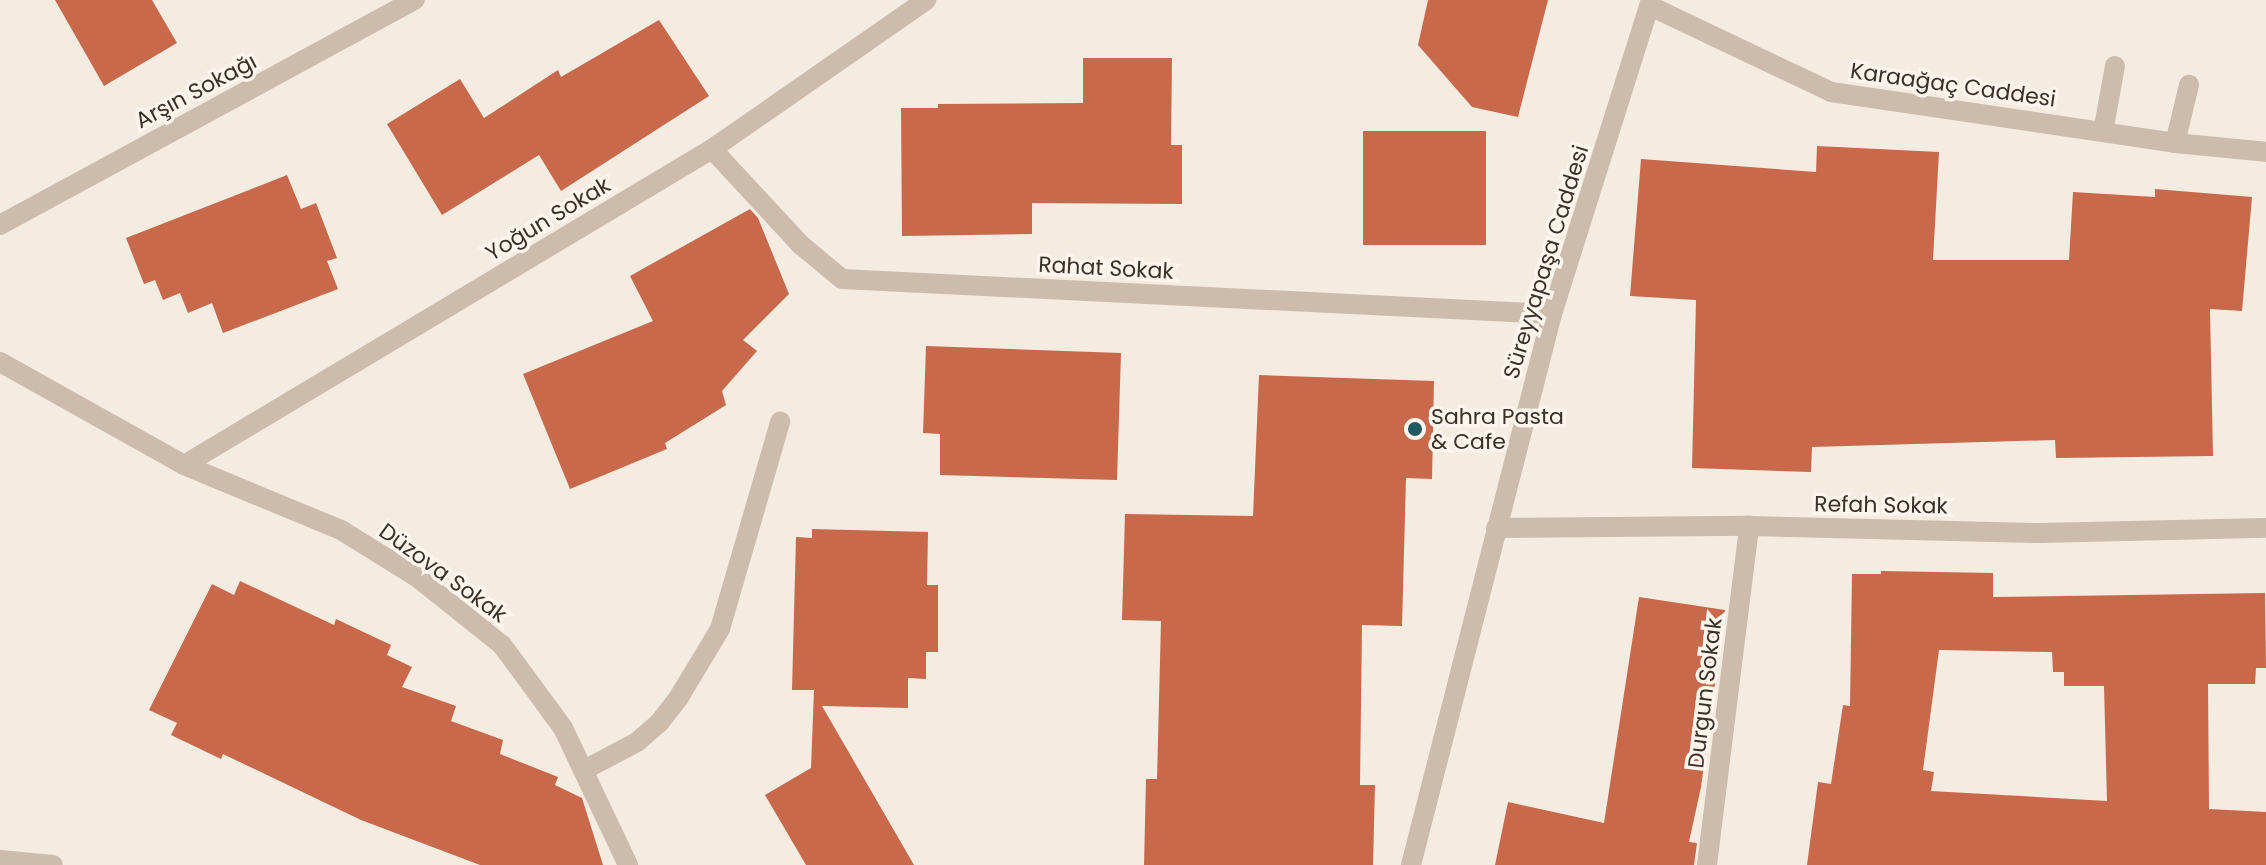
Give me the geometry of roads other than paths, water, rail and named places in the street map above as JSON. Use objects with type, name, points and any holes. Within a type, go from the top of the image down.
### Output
[{"type":"street","name":"Arşın Sokağı","points":[[0,225],[415,0]]},
{"type":"street","name":"Yoğun Sokak","points":[[184,465],[712,149],[926,0]]},
{"type":"street","name":"Karaağaç Caddesi","points":[[1651,3],[1831,92],[2175,143],[2266,152]]},
{"type":"street","name":"Süreyyapaşa Caddesi","points":[[1411,865],[1552,314],[1651,3]]},
{"type":"street","points":[[2103,132],[2115,66]]},
{"type":"street","points":[[2175,143],[2189,85]]},
{"type":"street","name":"Rahat Sokak","points":[[712,149],[801,245],[842,279],[1552,314]]},
{"type":"street","name":"Düzova Sokak","points":[[0,362],[184,465],[341,530],[418,578],[502,645],[563,728],[628,865]]},
{"type":"street","points":[[584,770],[637,742],[659,723],[679,697],[720,629],[780,422]]},
{"type":"street","name":"Refah Sokak","points":[[1496,528],[1749,526],[2040,533],[2266,528]]},
{"type":"street","name":"Durgun Sokak","points":[[1707,865],[1749,526]]},
{"type":"street","points":[[0,860],[53,865]]},
{"type":"place","name":"Sahra Pasta & Cafe","points":[[1415,429]]}]
